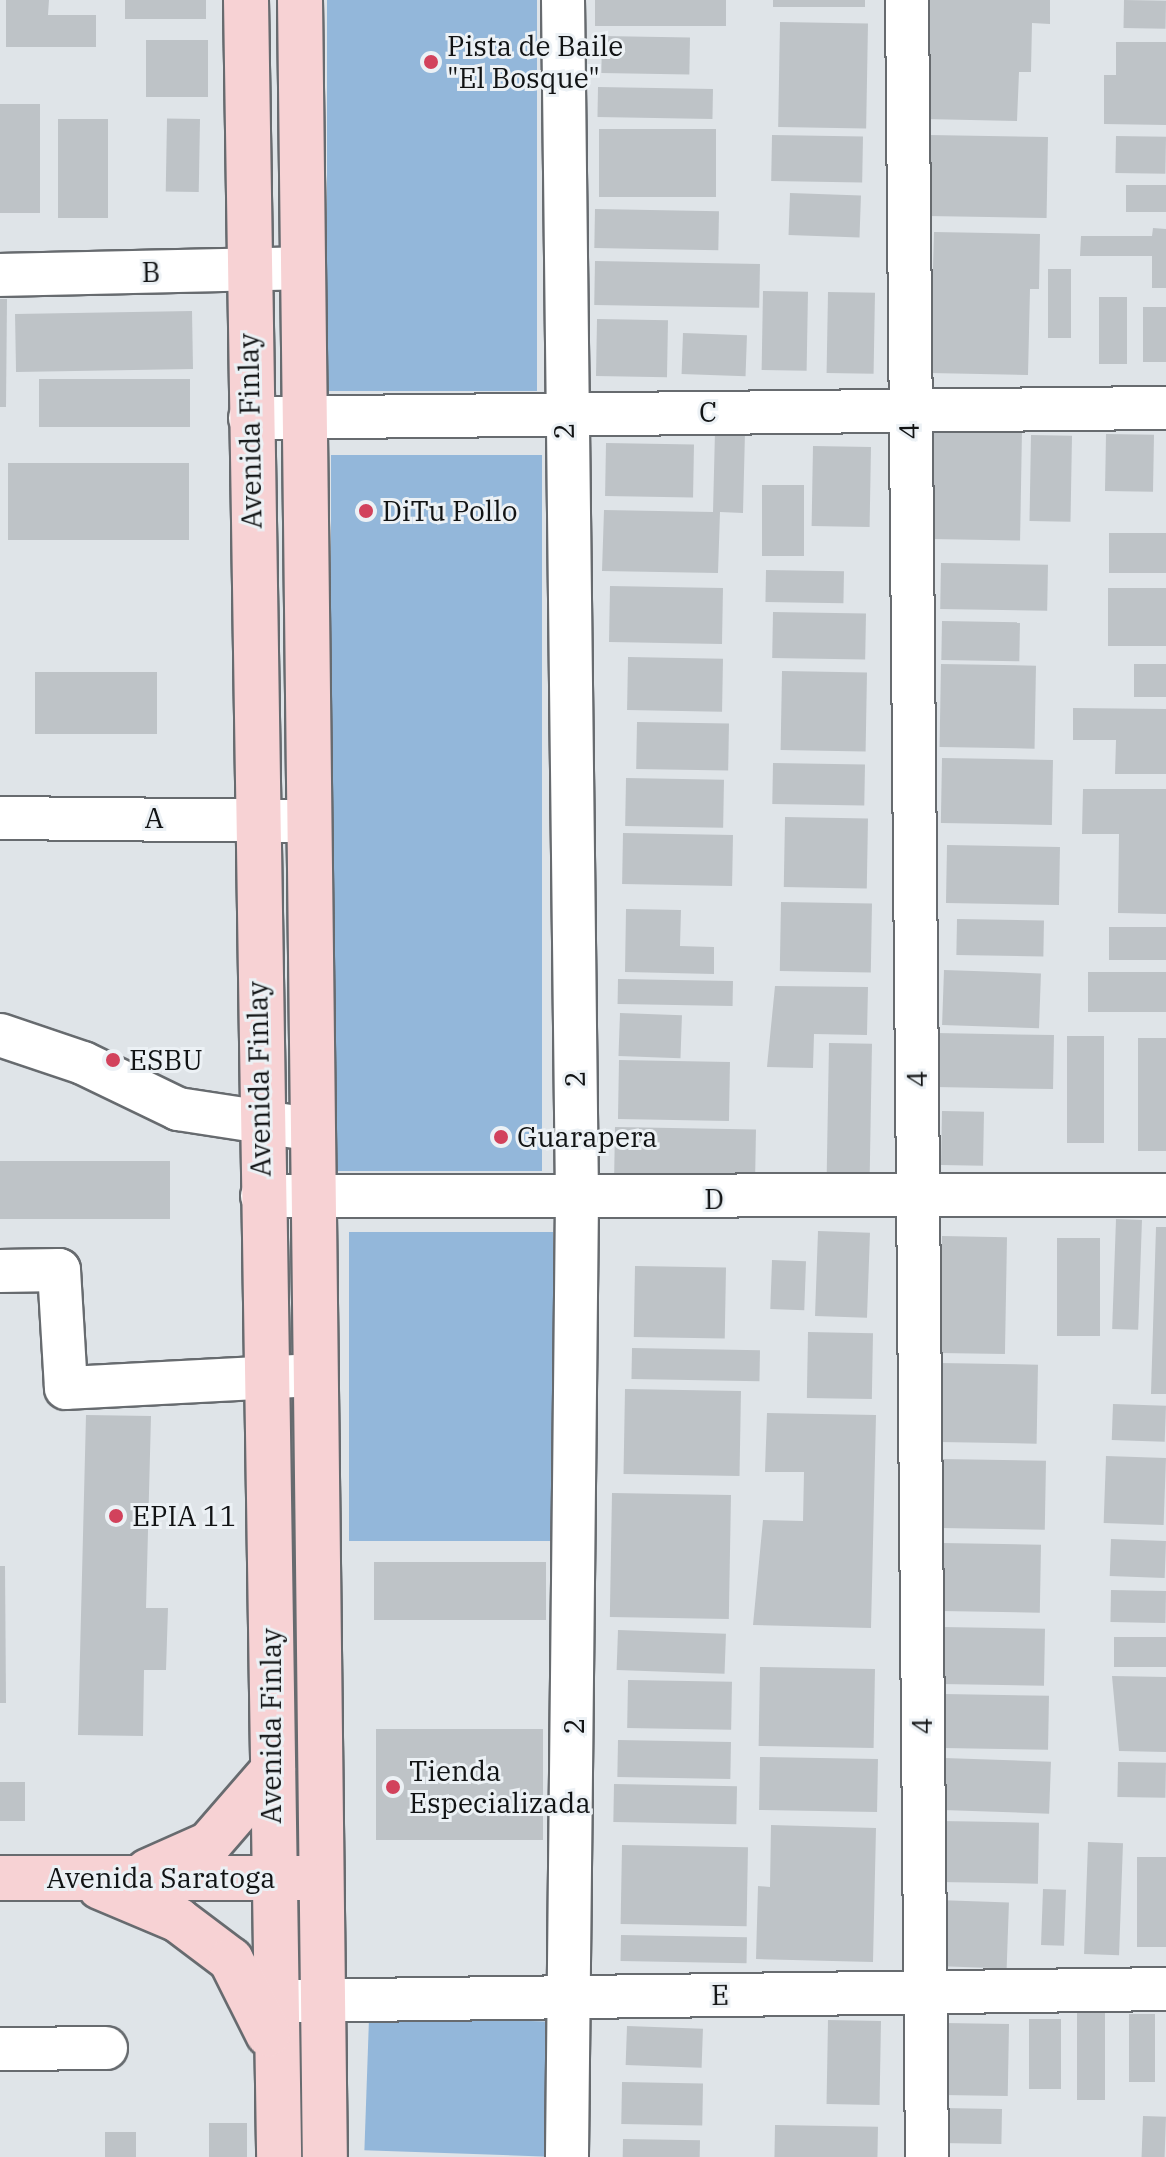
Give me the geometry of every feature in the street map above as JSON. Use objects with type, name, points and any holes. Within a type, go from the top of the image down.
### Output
[{"type":"main road","name":"Avenida Finlay","points":[[246,0],[254,818],[267,1380],[273,1770],[271,1878],[279,2157]]},
{"type":"main road","name":"Avenida Finlay","points":[[300,0],[309,1129],[325,2000],[325,2157]]},
{"type":"main road","points":[[131,1878],[209,1844],[273,1770]]},
{"type":"main road","name":"Avenida Saratoga","points":[[0,1878],[323,1878]]},
{"type":"main road","points":[[79,1878],[178,1920],[231,1960],[263,2016],[278,2068]]},
{"type":"street","name":"2","points":[[563,0],[564,413],[577,1200],[572,1997],[567,2157]]},
{"type":"street","name":"4","points":[[907,0],[927,2157]]},
{"type":"street","name":"B","points":[[0,275],[303,268]]},
{"type":"street","name":"C","points":[[250,418],[1166,408]]},
{"type":"street","name":"A","points":[[0,818],[254,818],[307,821]]},
{"type":"street","points":[[0,1035],[83,1063],[178,1109],[260,1126],[309,1129]]},
{"type":"street","name":"D","points":[[262,1196],[577,1200],[1166,1195]]},
{"type":"street","points":[[0,1271],[59,1270],[66,1388],[267,1380],[313,1375]]},
{"type":"street","name":"E","points":[[275,2001],[1166,1989]]},
{"type":"street","points":[[0,2049],[106,2048]]},
{"type":"shaded area","points":[[327,0],[537,0],[537,391],[327,391]]},
{"type":"shaded area","points":[[331,455],[542,455],[542,1171],[331,1171]]},
{"type":"shaded area","points":[[349,1232],[553,1232],[553,1541],[349,1541]]},
{"type":"shaded area","points":[[369,2015],[561,2022],[556,2157],[364,2150]]},
{"type":"building","points":[[6,0],[49,0],[48,15],[96,15],[96,47],[6,47]]},
{"type":"building","points":[[125,0],[206,0],[206,19],[125,19]]},
{"type":"building","points":[[595,0],[726,0],[726,26],[595,26]]},
{"type":"building","points":[[773,0],[865,0],[865,7],[773,7]]},
{"type":"building","points":[[927,0],[1050,0],[1050,24],[1032,23],[1031,72],[1019,72],[1017,121],[924,119]]},
{"type":"building","points":[[1124,0],[1166,1],[1166,29],[1124,28]]},
{"type":"building","points":[[780,22],[868,24],[866,129],[778,127]]},
{"type":"building","points":[[602,36],[690,38],[689,75],[601,73]]},
{"type":"building","points":[[146,40],[208,40],[208,97],[146,97]]},
{"type":"building","points":[[1116,42],[1166,42],[1166,125],[1104,124],[1104,75],[1116,75]]},
{"type":"building","points":[[598,87],[713,89],[712,119],[597,117]]},
{"type":"building","points":[[0,104],[40,104],[40,213],[0,213]]},
{"type":"building","points":[[167,118],[200,119],[199,192],[166,191]]},
{"type":"building","points":[[58,119],[108,119],[108,218],[58,218]]},
{"type":"building","points":[[599,129],[716,129],[716,197],[599,197]]},
{"type":"building","points":[[772,135],[863,137],[862,183],[771,181]]},
{"type":"building","points":[[929,135],[1048,137],[1047,218],[928,216]]},
{"type":"building","points":[[1116,136],[1166,137],[1165,174],[1115,173]]},
{"type":"building","points":[[1126,185],[1166,185],[1166,212],[1126,212]]},
{"type":"building","points":[[790,193],[861,195],[859,237],[789,235]]},
{"type":"building","points":[[595,209],[719,211],[718,250],[594,248]]},
{"type":"building","points":[[1153,228],[1166,229],[1166,288],[1152,288],[1152,256],[1080,256],[1081,236],[1152,236]]},
{"type":"building","points":[[934,232],[1040,234],[1039,289],[1030,289],[1028,375],[930,373]]},
{"type":"building","points":[[595,261],[760,264],[759,308],[594,305]]},
{"type":"building","points":[[1048,269],[1071,269],[1071,338],[1048,338]]},
{"type":"building","points":[[763,291],[808,292],[807,371],[762,370]]},
{"type":"building","points":[[828,292],[875,293],[874,374],[827,373]]},
{"type":"building","points":[[1099,297],[1127,297],[1127,364],[1099,364]]},
{"type":"building","points":[[0,299],[7,299],[6,407],[0,407]]},
{"type":"building","points":[[1143,307],[1166,307],[1166,362],[1143,362]]},
{"type":"building","points":[[192,311],[193,369],[16,372],[15,314]]},
{"type":"building","points":[[597,319],[668,320],[667,377],[596,376]]},
{"type":"building","points":[[683,333],[747,335],[746,376],[682,374]]},
{"type":"building","points":[[39,379],[190,379],[190,427],[39,427]]},
{"type":"building","points":[[932,429],[1022,431],[1020,541],[930,539]]},
{"type":"building","points":[[715,431],[745,432],[743,513],[720,512],[718,573],[602,571],[604,510],[713,512]]},
{"type":"building","points":[[1106,434],[1154,435],[1153,492],[1105,491]]},
{"type":"building","points":[[1031,435],[1072,436],[1070,522],[1029,521]]},
{"type":"building","points":[[606,443],[694,445],[693,498],[605,496]]},
{"type":"building","points":[[813,446],[871,447],[870,527],[812,526]]},
{"type":"building","points":[[8,463],[189,463],[189,540],[8,540]]},
{"type":"building","points":[[762,485],[804,485],[804,556],[762,556]]},
{"type":"building","points":[[1109,533],[1166,533],[1166,573],[1109,573]]},
{"type":"building","points":[[941,563],[1048,565],[1047,611],[940,609]]},
{"type":"building","points":[[766,570],[844,571],[843,603],[765,602]]},
{"type":"building","points":[[610,586],[723,588],[722,644],[609,642]]},
{"type":"building","points":[[1108,588],[1166,588],[1166,646],[1108,646]]},
{"type":"building","points":[[773,612],[866,614],[865,660],[772,658]]},
{"type":"building","points":[[942,621],[1020,622],[1019,661],[941,660]]},
{"type":"building","points":[[628,657],[723,659],[722,712],[627,710]]},
{"type":"building","points":[[941,664],[1036,666],[1035,749],[940,747]]},
{"type":"building","points":[[1134,664],[1166,664],[1166,697],[1134,697]]},
{"type":"building","points":[[782,671],[867,672],[866,751],[781,750]]},
{"type":"building","points":[[35,672],[157,672],[157,734],[35,734]]},
{"type":"building","points":[[1073,708],[1166,709],[1166,774],[1115,774],[1116,740],[1073,740]]},
{"type":"building","points":[[637,722],[729,724],[728,771],[636,769]]},
{"type":"building","points":[[942,758],[1053,760],[1052,825],[941,823]]},
{"type":"building","points":[[773,763],[865,765],[864,806],[772,804]]},
{"type":"building","points":[[626,778],[724,780],[723,828],[625,826]]},
{"type":"building","points":[[1083,789],[1166,789],[1166,914],[1118,913],[1119,834],[1082,834]]},
{"type":"building","points":[[785,817],[868,818],[867,888],[784,887]]},
{"type":"building","points":[[623,833],[733,835],[732,886],[622,884]]},
{"type":"building","points":[[947,845],[1060,847],[1059,905],[946,903]]},
{"type":"building","points":[[781,902],[872,904],[871,973],[780,971]]},
{"type":"building","points":[[626,909],[681,910],[680,946],[714,947],[714,974],[625,972]]},
{"type":"building","points":[[957,919],[1044,921],[1043,957],[956,955]]},
{"type":"building","points":[[1109,927],[1166,927],[1166,960],[1109,960]]},
{"type":"building","points":[[944,970],[1041,973],[1039,1028],[942,1025]]},
{"type":"building","points":[[1088,972],[1166,972],[1166,1012],[1088,1012]]},
{"type":"building","points":[[618,979],[733,981],[733,1006],[618,1004]]},
{"type":"building","points":[[775,986],[868,987],[867,1035],[814,1034],[813,1068],[767,1067]]},
{"type":"building","points":[[620,1013],[682,1015],[680,1058],[618,1056]]},
{"type":"building","points":[[936,1033],[1054,1035],[1053,1089],[935,1087]]},
{"type":"building","points":[[1067,1036],[1104,1036],[1104,1143],[1067,1143]]},
{"type":"building","points":[[1138,1038],[1166,1038],[1166,1151],[1138,1151]]},
{"type":"building","points":[[829,1043],[872,1044],[870,1174],[827,1173]]},
{"type":"building","points":[[619,1060],[730,1062],[729,1121],[618,1119]]},
{"type":"building","points":[[942,1111],[984,1112],[983,1166],[941,1165]]},
{"type":"building","points":[[615,1127],[756,1129],[755,1175],[614,1173]]},
{"type":"building","points":[[0,1161],[170,1161],[170,1219],[0,1219]]},
{"type":"building","points":[[1116,1219],[1142,1220],[1138,1330],[1112,1329]]},
{"type":"building","points":[[1156,1227],[1166,1227],[1166,1394],[1151,1394]]},
{"type":"building","points":[[818,1231],[870,1233],[867,1318],[815,1316]]},
{"type":"building","points":[[942,1236],[1007,1237],[1005,1354],[940,1353]]},
{"type":"building","points":[[1057,1238],[1100,1238],[1100,1336],[1057,1336]]},
{"type":"building","points":[[772,1260],[806,1261],[804,1310],[770,1309]]},
{"type":"building","points":[[635,1266],[726,1268],[725,1339],[634,1337]]},
{"type":"building","points":[[808,1332],[873,1333],[872,1399],[807,1398]]},
{"type":"building","points":[[632,1348],[760,1350],[759,1381],[631,1379]]},
{"type":"building","points":[[940,1363],[1038,1365],[1037,1444],[939,1442]]},
{"type":"building","points":[[625,1389],[741,1391],[739,1476],[624,1474]]},
{"type":"building","points":[[1113,1404],[1166,1406],[1165,1442],[1112,1440]]},
{"type":"building","points":[[767,1413],[876,1415],[871,1628],[753,1625],[763,1520],[803,1521],[804,1472],[765,1472]]},
{"type":"building","points":[[86,1415],[151,1416],[146,1608],[168,1608],[166,1670],[144,1670],[143,1736],[78,1735]]},
{"type":"building","points":[[1106,1456],[1166,1458],[1164,1525],[1104,1523]]},
{"type":"building","points":[[942,1459],[1046,1461],[1045,1530],[941,1528]]},
{"type":"building","points":[[612,1493],[731,1495],[729,1619],[610,1617]]},
{"type":"building","points":[[1111,1539],[1166,1541],[1165,1578],[1110,1576]]},
{"type":"building","points":[[942,1543],[1041,1545],[1040,1613],[941,1611]]},
{"type":"building","points":[[374,1562],[546,1562],[546,1620],[374,1620]]},
{"type":"building","points":[[0,1566],[5,1566],[6,1703],[0,1703]]},
{"type":"building","points":[[1111,1590],[1166,1591],[1165,1623],[1110,1622]]},
{"type":"building","points":[[942,1627],[1045,1629],[1044,1686],[941,1684]]},
{"type":"building","points":[[618,1630],[726,1634],[725,1674],[617,1670]]},
{"type":"building","points":[[1114,1637],[1166,1637],[1166,1667],[1114,1667]]},
{"type":"building","points":[[760,1667],[875,1669],[874,1748],[759,1746]]},
{"type":"building","points":[[1112,1676],[1166,1677],[1166,1752],[1119,1751]]},
{"type":"building","points":[[628,1680],[732,1682],[731,1730],[627,1728]]},
{"type":"building","points":[[944,1694],[1049,1696],[1048,1750],[943,1748]]},
{"type":"building","points":[[376,1729],[543,1729],[543,1840],[376,1840]]},
{"type":"building","points":[[618,1740],[731,1742],[730,1779],[617,1777]]},
{"type":"building","points":[[760,1757],[878,1759],[877,1812],[759,1810]]},
{"type":"building","points":[[944,1758],[1051,1762],[1049,1814],[942,1810]]},
{"type":"building","points":[[1118,1762],[1166,1763],[1165,1798],[1117,1797]]},
{"type":"building","points":[[0,1782],[25,1782],[25,1821],[0,1821]]},
{"type":"building","points":[[614,1784],[737,1786],[736,1824],[613,1822]]},
{"type":"building","points":[[940,1821],[1039,1823],[1038,1884],[939,1882]]},
{"type":"building","points":[[771,1825],[876,1828],[873,1962],[756,1959],[758,1886],[770,1887]]},
{"type":"building","points":[[1088,1842],[1123,1843],[1119,1955],[1084,1954]]},
{"type":"building","points":[[622,1845],[748,1847],[747,1926],[621,1924]]},
{"type":"building","points":[[1137,1857],[1166,1857],[1166,1947],[1137,1947]]},
{"type":"building","points":[[1043,1889],[1066,1890],[1064,1946],[1041,1945]]},
{"type":"building","points":[[937,1900],[1009,1903],[1007,1968],[935,1966]]},
{"type":"building","points":[[621,1935],[747,1937],[747,1963],[621,1961]]},
{"type":"building","points":[[1077,2013],[1105,2013],[1105,2100],[1077,2100]]},
{"type":"building","points":[[1129,2014],[1155,2014],[1155,2082],[1129,2082]]},
{"type":"building","points":[[1029,2019],[1061,2019],[1061,2089],[1029,2089]]},
{"type":"building","points":[[828,2020],[881,2021],[880,2105],[827,2104]]},
{"type":"building","points":[[945,2023],[1009,2024],[1008,2096],[944,2095]]},
{"type":"building","points":[[627,2026],[703,2029],[702,2068],[626,2065]]},
{"type":"building","points":[[622,2082],[703,2083],[702,2125],[621,2124]]},
{"type":"building","points":[[941,2108],[1002,2109],[1001,2144],[940,2143]]},
{"type":"building","points":[[1143,2116],[1166,2117],[1165,2157],[1142,2157]]},
{"type":"building","points":[[209,2123],[247,2123],[247,2157],[209,2157]]},
{"type":"building","points":[[775,2125],[878,2127],[877,2157],[774,2157]]},
{"type":"building","points":[[105,2132],[136,2132],[136,2157],[105,2157]]},
{"type":"building","points":[[623,2139],[700,2140],[700,2157],[623,2157]]},
{"type":"place","name":"Pista de Baile \"El Bosque\"","points":[[431,62]]},
{"type":"place","name":"DiTu Pollo","points":[[366,511]]},
{"type":"place","name":"ESBU","points":[[113,1060]]},
{"type":"place","name":"Guarapera","points":[[501,1137]]},
{"type":"place","name":"EPIA 11","points":[[116,1516]]},
{"type":"place","name":"Tienda Especializada","points":[[393,1787]]}]
